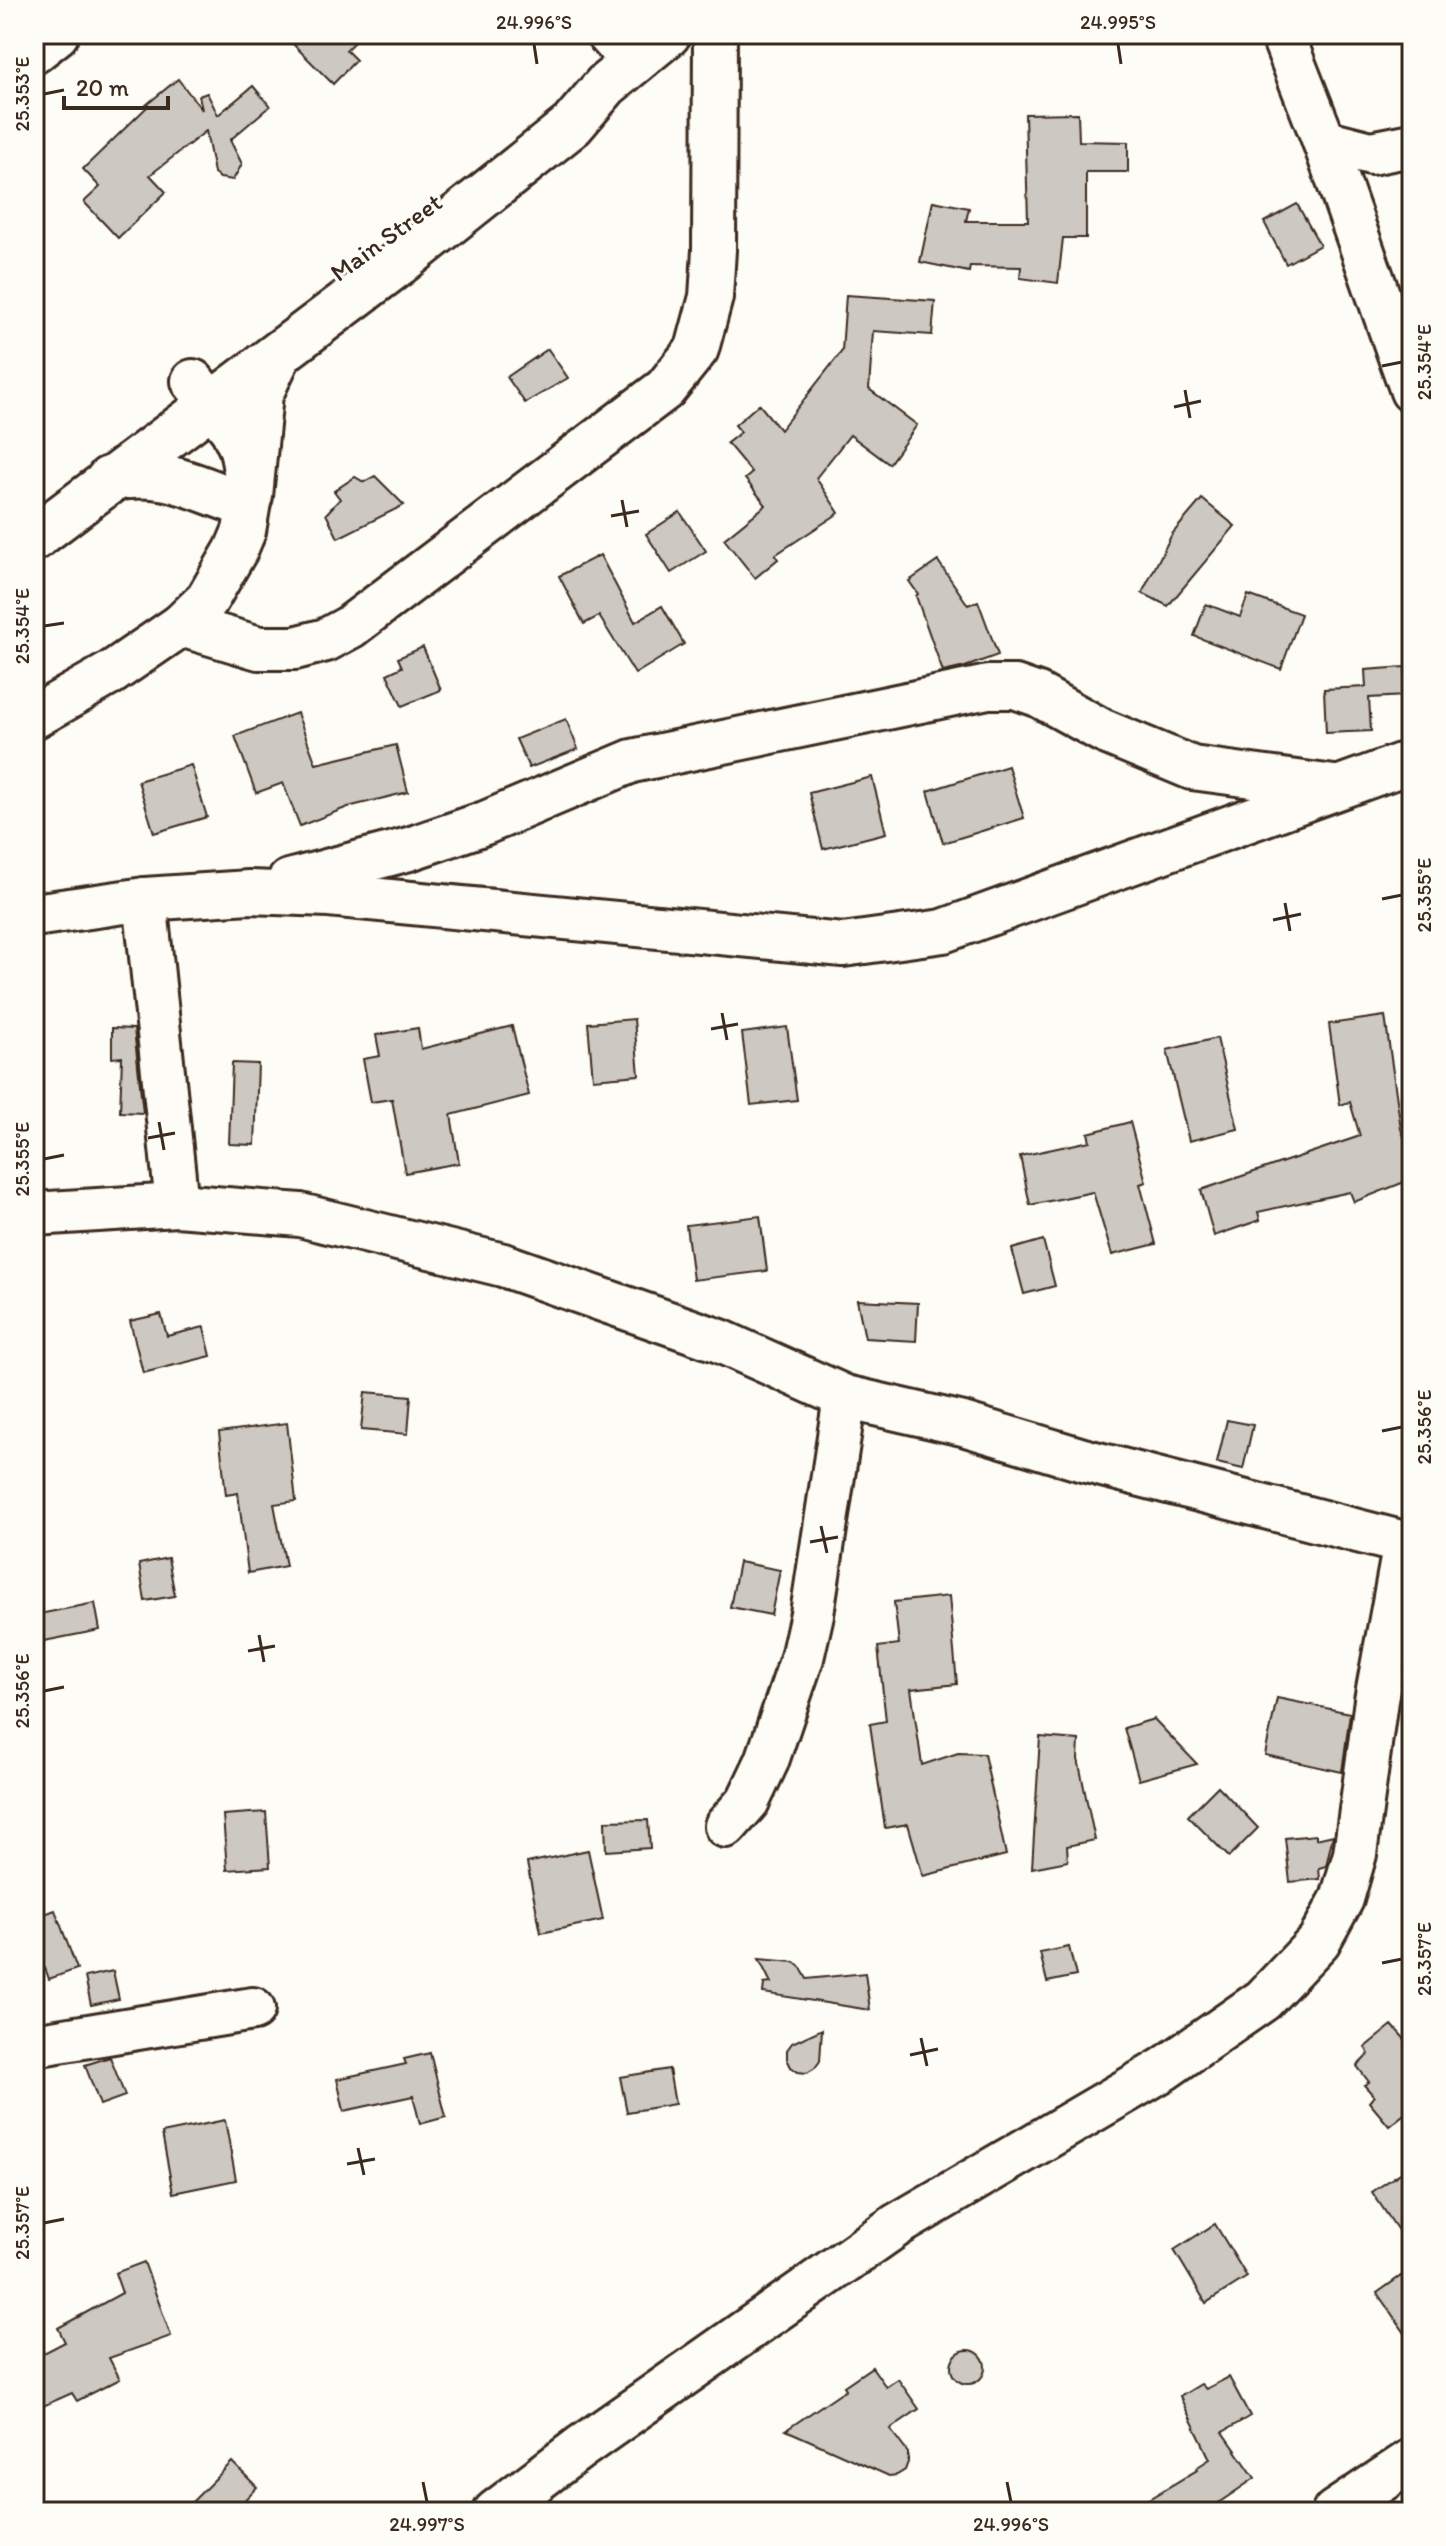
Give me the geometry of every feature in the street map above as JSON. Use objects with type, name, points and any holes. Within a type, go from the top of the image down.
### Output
[{"type":"highway","name":"Main Street","points":[[191,401],[616,61],[668,34]]},
{"type":"highway","name":"Main Street","points":[[191,401],[278,356],[572,125],[616,61]]},
{"type":"highway","points":[[109,479],[136,473],[175,479],[244,510],[260,394],[278,356]]},
{"type":"highway","points":[[34,538],[109,479],[191,401]]},
{"type":"highway","points":[[34,507],[191,401]]},
{"type":"street","points":[[34,52],[57,34]]},
{"type":"street","points":[[181,625],[259,648],[295,648],[326,640],[350,627],[665,389],[697,349],[711,297],[715,34]]},
{"type":"street","points":[[1282,34],[1324,141],[1412,391]]},
{"type":"street","points":[[1324,141],[1371,153],[1412,145]]},
{"type":"street","points":[[34,717],[111,673],[181,625],[207,600],[244,510],[191,401]]},
{"type":"street","points":[[249,892],[409,849],[485,823],[632,761],[988,687],[1015,687],[1038,695],[1103,731],[1192,768],[1341,788]]},
{"type":"street","points":[[34,915],[145,899],[249,892],[329,895],[843,945],[943,931],[1412,761]]},
{"type":"street","points":[[145,899],[177,1205]]},
{"type":"street","points":[[34,1214],[177,1205],[300,1215],[503,1265],[720,1341],[845,1397],[963,1424],[1083,1460],[1409,1544],[1376,1700],[1355,1854],[1342,1899],[1319,1941],[1263,2000],[1164,2069],[897,2225],[581,2447],[495,2512]]},
{"type":"street","points":[[726,1826],[748,1801],[767,1761],[802,1658],[812,1614],[845,1397]]},
{"type":"street","points":[[34,2045],[253,2009]]},
{"type":"street","points":[[1334,2512],[1412,2460]]},
{"type":"building","points":[[283,34],[362,34],[346,50],[356,60],[333,84]]},
{"type":"building","points":[[178,79],[202,110],[199,96],[207,93],[218,115],[253,86],[270,106],[230,140],[242,164],[233,180],[220,178],[214,173],[206,131],[150,175],[166,192],[118,238],[84,202],[100,187],[83,169],[146,105]]},
{"type":"building","points":[[1078,113],[1079,141],[1128,142],[1128,172],[1086,172],[1086,238],[1063,238],[1058,283],[1020,278],[1021,267],[970,266],[969,272],[920,262],[933,201],[969,208],[966,221],[1028,221],[1025,114]]},
{"type":"building","points":[[1297,204],[1320,245],[1286,264],[1264,222]]},
{"type":"building","points":[[846,295],[935,301],[932,335],[873,331],[869,389],[917,425],[889,464],[850,435],[816,478],[839,513],[775,555],[778,559],[755,578],[724,539],[766,505],[745,479],[752,473],[727,443],[741,432],[735,425],[759,404],[780,430],[842,351]]},
{"type":"building","points":[[548,349],[568,378],[525,403],[507,377]]},
{"type":"building","points":[[375,476],[404,505],[338,538],[326,514],[340,499],[334,491],[355,477],[364,482]]},
{"type":"building","points":[[1202,499],[1235,526],[1168,606],[1142,593],[1172,534]]},
{"type":"building","points":[[680,512],[706,551],[671,573],[646,534]]},
{"type":"building","points":[[600,555],[635,622],[662,606],[684,644],[635,674],[599,616],[584,624],[559,576]]},
{"type":"building","points":[[938,561],[968,605],[978,601],[998,655],[943,672],[916,596],[918,594],[909,581]]},
{"type":"building","points":[[1248,595],[1301,614],[1281,669],[1194,636],[1206,604],[1240,617]]},
{"type":"building","points":[[423,647],[441,690],[402,706],[387,674],[402,667],[398,658]]},
{"type":"building","points":[[1405,667],[1406,696],[1369,698],[1371,731],[1326,733],[1324,689],[1366,687],[1365,670]]},
{"type":"building","points":[[297,713],[316,764],[396,745],[408,792],[348,807],[300,826],[283,783],[256,793],[235,736]]},
{"type":"building","points":[[566,719],[578,749],[529,768],[516,739]]},
{"type":"building","points":[[191,765],[207,817],[154,833],[138,781]]},
{"type":"building","points":[[1008,766],[1024,818],[943,843],[928,791]]},
{"type":"building","points":[[872,777],[886,833],[823,849],[809,793]]},
{"type":"building","points":[[1385,1016],[1401,1129],[1412,1157],[1412,1179],[1354,1202],[1350,1192],[1258,1212],[1260,1220],[1214,1236],[1201,1190],[1360,1136],[1350,1102],[1340,1105],[1329,1024]]},
{"type":"building","points":[[634,1019],[639,1075],[593,1079],[588,1023]]},
{"type":"building","points":[[512,1026],[529,1095],[451,1115],[459,1163],[405,1173],[392,1099],[371,1102],[363,1059],[380,1056],[376,1035],[418,1028],[421,1049]]},
{"type":"building","points":[[787,1027],[797,1100],[751,1105],[742,1033]]},
{"type":"building","points":[[112,1028],[134,1029],[143,1113],[120,1112],[122,1057],[112,1058]]},
{"type":"building","points":[[1217,1038],[1238,1129],[1189,1141],[1167,1050]]},
{"type":"building","points":[[232,1063],[258,1064],[255,1145],[229,1144]]},
{"type":"building","points":[[1130,1122],[1146,1182],[1140,1184],[1156,1244],[1112,1255],[1093,1192],[1030,1205],[1020,1156],[1090,1141],[1088,1133]]},
{"type":"building","points":[[760,1216],[767,1271],[693,1280],[686,1225]]},
{"type":"building","points":[[1043,1240],[1055,1286],[1024,1294],[1012,1249]]},
{"type":"building","points":[[857,1300],[918,1303],[916,1341],[865,1338]]},
{"type":"building","points":[[161,1314],[167,1336],[204,1327],[211,1356],[143,1373],[130,1321]]},
{"type":"building","points":[[365,1392],[411,1396],[408,1434],[361,1430]]},
{"type":"building","points":[[1227,1420],[1253,1425],[1243,1469],[1217,1463]]},
{"type":"building","points":[[287,1423],[296,1501],[274,1504],[286,1566],[248,1573],[238,1493],[226,1495],[219,1432]]},
{"type":"building","points":[[168,1558],[175,1596],[145,1601],[139,1564]]},
{"type":"building","points":[[739,1562],[780,1570],[771,1615],[730,1607]]},
{"type":"building","points":[[949,1596],[957,1684],[911,1689],[922,1765],[958,1753],[984,1754],[1006,1855],[923,1876],[908,1824],[885,1828],[870,1724],[886,1721],[878,1647],[899,1644],[894,1602]]},
{"type":"building","points":[[95,1603],[100,1630],[34,1643],[34,1615]]},
{"type":"building","points":[[1277,1698],[1350,1713],[1342,1772],[1265,1755]]},
{"type":"building","points":[[1154,1719],[1197,1764],[1139,1780],[1124,1728]]},
{"type":"building","points":[[1040,1737],[1079,1740],[1078,1759],[1095,1840],[1067,1846],[1068,1861],[1032,1868]]},
{"type":"building","points":[[1218,1786],[1258,1828],[1229,1857],[1188,1816]]},
{"type":"building","points":[[266,1812],[270,1867],[227,1870],[223,1815]]},
{"type":"building","points":[[648,1820],[650,1848],[606,1851],[605,1821]]},
{"type":"building","points":[[1316,1835],[1316,1839],[1333,1835],[1326,1866],[1319,1868],[1320,1879],[1290,1882],[1285,1838]]},
{"type":"building","points":[[588,1850],[603,1920],[541,1933],[527,1863]]},
{"type":"building","points":[[55,1910],[77,1969],[49,1979],[45,1968],[34,1972],[34,1918]]},
{"type":"building","points":[[1069,1947],[1076,1976],[1047,1982],[1040,1953]]},
{"type":"building","points":[[759,1959],[794,1962],[807,1979],[865,1973],[870,2010],[763,1993],[764,1984],[771,1983]]},
{"type":"building","points":[[113,1971],[119,1999],[91,2005],[85,1977]]},
{"type":"building","points":[[1392,2025],[1412,2047],[1412,2108],[1389,2126],[1369,2102],[1374,2096],[1364,2085],[1369,2082],[1357,2066],[1369,2054],[1365,2047]]},
{"type":"building","points":[[822,2029],[820,2061],[807,2073],[798,2072],[787,2059],[787,2050],[792,2043]]},
{"type":"building","points":[[430,2053],[446,2117],[420,2124],[413,2096],[344,2111],[337,2079],[406,2064],[404,2059]]},
{"type":"building","points":[[110,2057],[125,2096],[100,2105],[85,2065]]},
{"type":"building","points":[[669,2069],[675,2104],[627,2112],[620,2077]]},
{"type":"building","points":[[225,2120],[236,2180],[173,2193],[162,2133]]},
{"type":"building","points":[[1402,2172],[1412,2188],[1412,2251],[1372,2192]]},
{"type":"building","points":[[1215,2224],[1247,2277],[1206,2303],[1174,2250]]},
{"type":"building","points":[[144,2262],[171,2336],[109,2358],[120,2379],[77,2401],[72,2393],[34,2410],[34,2358],[65,2342],[58,2328],[122,2293],[115,2273]]},
{"type":"building","points":[[1401,2276],[1412,2291],[1412,2343],[1377,2293]]},
{"type":"building","points":[[968,2350],[980,2355],[985,2367],[980,2379],[968,2384],[956,2379],[951,2367],[956,2355]]},
{"type":"building","points":[[872,2367],[886,2387],[898,2379],[919,2409],[890,2429],[908,2453],[905,2470],[897,2475],[889,2476],[786,2430]]},
{"type":"building","points":[[1229,2377],[1250,2416],[1223,2432],[1255,2478],[1205,2512],[1127,2512],[1210,2459],[1180,2397],[1201,2384],[1206,2389]]},
{"type":"building","points":[[232,2462],[257,2487],[233,2512],[182,2512]]}]
